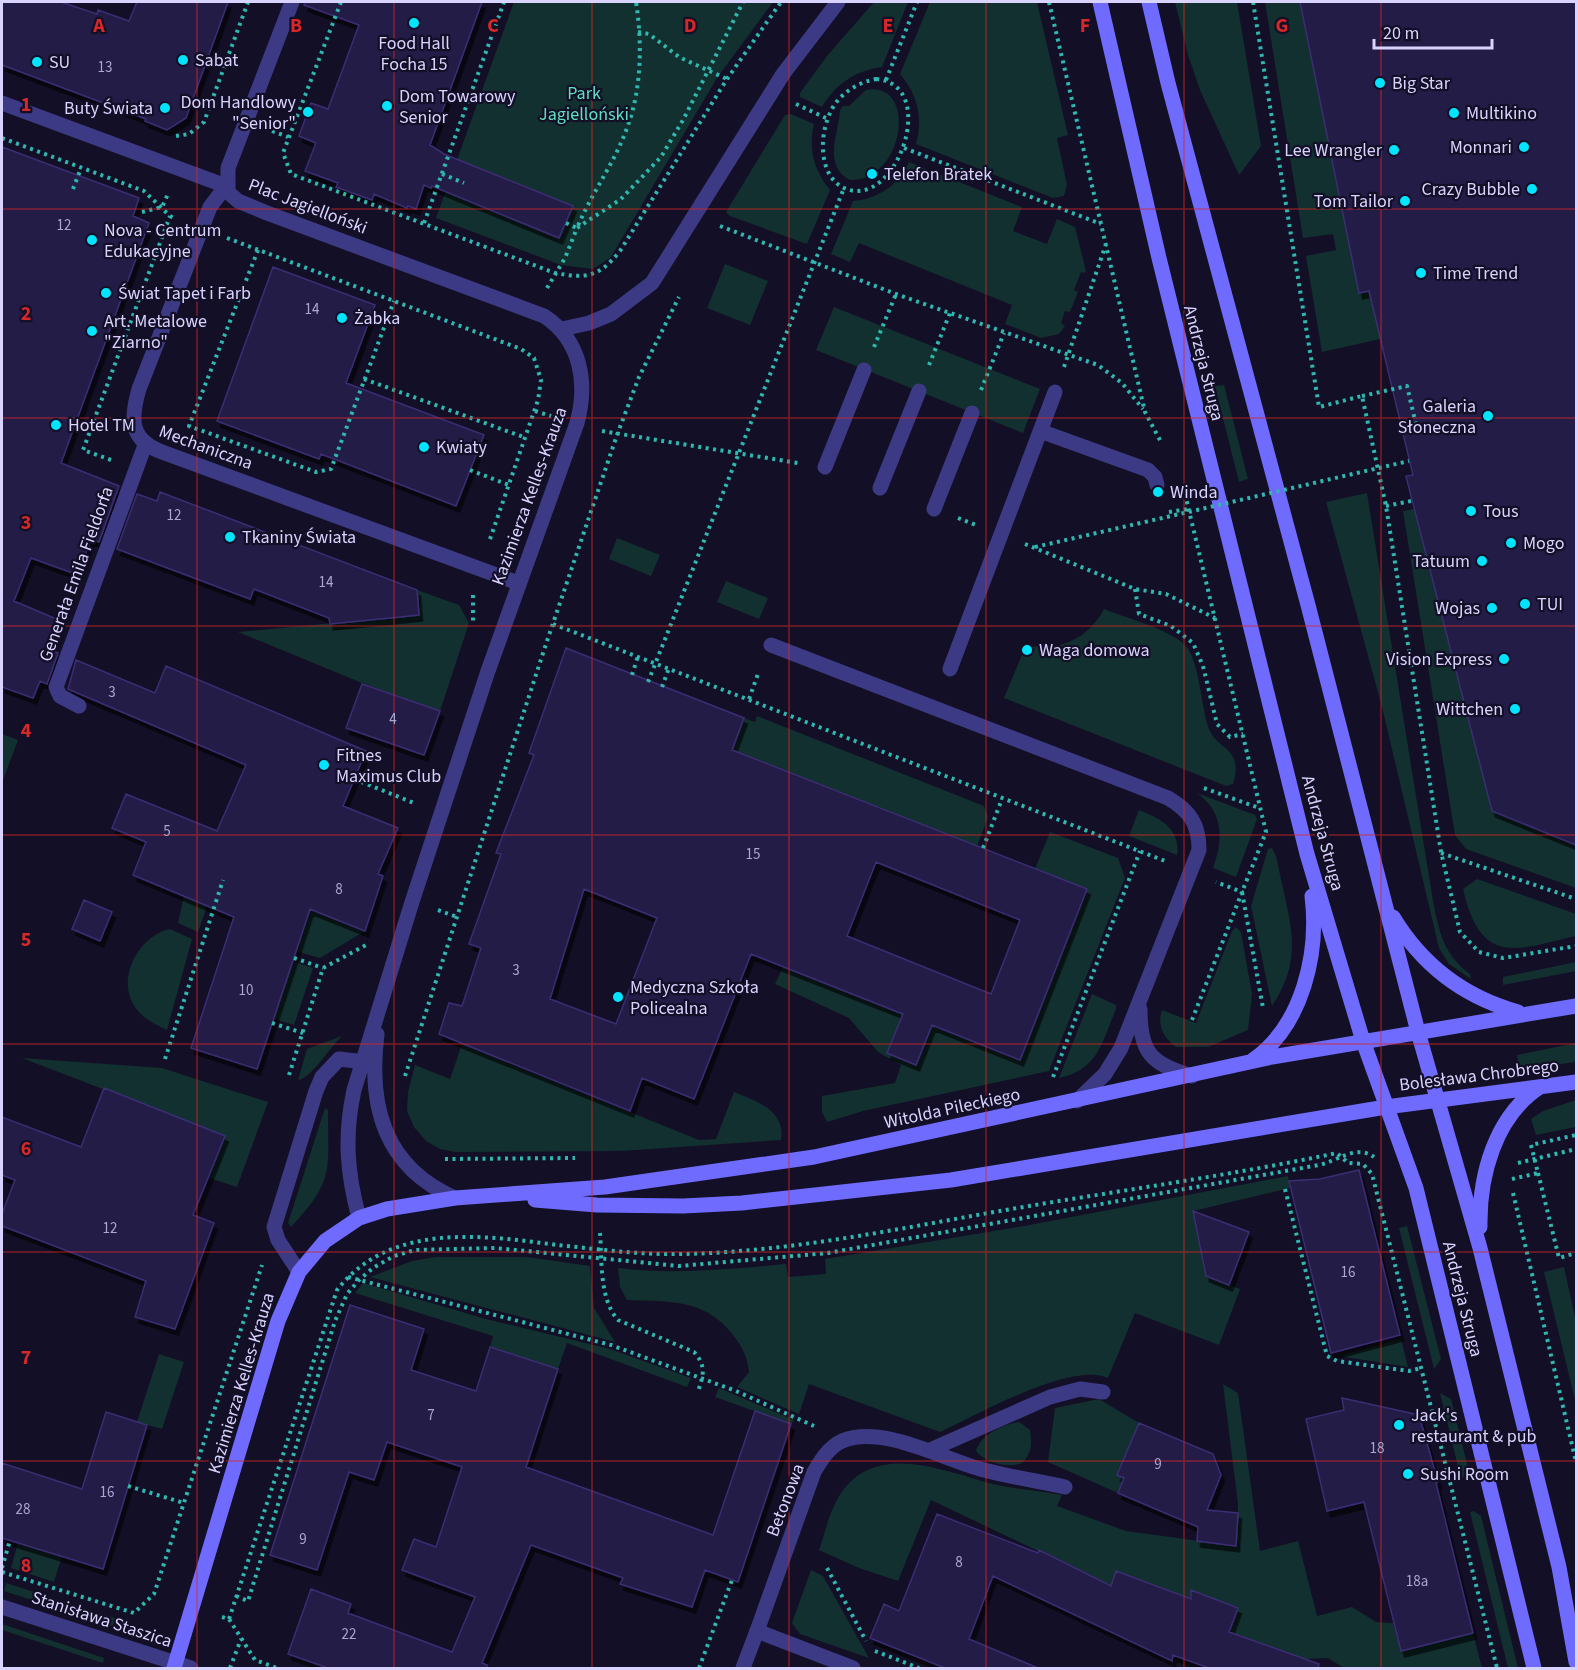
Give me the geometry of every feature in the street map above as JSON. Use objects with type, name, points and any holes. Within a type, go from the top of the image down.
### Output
[{"type":"street","name":"Plac Jagielloński","points":[[292,2],[228,168],[226,186],[228,192],[238,201],[518,304],[544,316],[562,329]]},
{"type":"street","points":[[562,329],[589,323],[611,314],[652,283],[783,74],[838,2]]},
{"type":"street","name":"Andrzeja Struga","points":[[1100,2],[1159,258],[1307,854],[1363,1041],[1421,1205],[1534,1668]]},
{"type":"street","name":"Andrzeja Struga","points":[[1149,2],[1168,83],[1308,606],[1418,1032],[1480,1248],[1559,1568],[1576,1662]]},
{"type":"street","points":[[2,103],[226,186]]},
{"type":"street","name":"Mechaniczna","points":[[226,186],[210,207],[201,228],[134,406],[137,433],[145,446],[518,583]]},
{"type":"street","name":"Kazimierza Kelles-Krauza","points":[[175,1666],[278,1321],[299,1272],[325,1240],[358,1218],[348,1177],[347,1121],[368,1062],[383,993],[518,583],[571,443],[583,404],[582,371],[562,329]]},
{"type":"street","points":[[825,467],[864,370]]},
{"type":"street","points":[[880,488],[919,391]]},
{"type":"street","points":[[950,669],[1055,392]]},
{"type":"street","points":[[934,509],[972,413]]},
{"type":"street","points":[[1040,431],[1148,470],[1155,477],[1157,485]]},
{"type":"street","name":"Generała Emila Fieldorfa","points":[[79,706],[60,696],[56,687],[145,446]]},
{"type":"street","points":[[771,645],[1168,798],[1192,817],[1199,833],[1198,850],[1140,1003],[1121,1048],[1105,1074],[1077,1101]]},
{"type":"street","points":[[1250,1062],[1278,1038],[1303,989],[1314,937],[1307,854]]},
{"type":"street","points":[[1385,904],[1415,950],[1443,976],[1498,1006],[1522,1014]]},
{"type":"street","points":[[1140,1003],[1140,1030],[1146,1050],[1166,1068],[1192,1076]]},
{"type":"street","points":[[1418,1032],[1576,1006]]},
{"type":"street","name":"Witolda Pileckiego","points":[[358,1218],[415,1203],[605,1187],[803,1159],[1250,1062],[1418,1032]]},
{"type":"street","points":[[299,1272],[278,1240],[274,1227],[322,1077],[339,1059],[368,1062]]},
{"type":"street","name":"Kazimierza Kelles-Krauza","points":[[368,1062],[377,1107],[394,1148],[420,1179],[434,1189],[455,1198]]},
{"type":"street","name":"Bolesława Chrobrego","points":[[1386,1107],[1576,1082]]},
{"type":"street","points":[[1480,1248],[1480,1197],[1495,1144],[1520,1102],[1541,1087]]},
{"type":"street","name":"Witolda Pileckiego","points":[[490,1196],[597,1205],[742,1203],[951,1180],[1386,1107]]},
{"type":"street","points":[[930,1450],[1050,1397],[1080,1389],[1103,1392]]},
{"type":"street","points":[[842,1441],[881,1438],[930,1450],[982,1469],[1065,1487]]},
{"type":"street","name":"Betonowa","points":[[756,1631],[814,1472],[823,1458],[842,1441]]},
{"type":"street","name":"Stanisława Staszica","points":[[2,1606],[175,1666],[191,1668]]},
{"type":"street","points":[[743,1668],[756,1631],[853,1668]]},
{"type":"path","points":[[169,136],[189,134],[204,122],[248,2]]},
{"type":"path","points":[[341,2],[288,137],[284,153],[285,164],[291,174],[555,273],[592,275],[608,266],[620,251],[727,79],[781,2]]},
{"type":"path","points":[[424,224],[504,2]]},
{"type":"path","points":[[555,273],[565,258],[577,228],[629,124],[636,91],[639,50],[636,2]]},
{"type":"path","points":[[577,228],[621,199],[661,157],[743,2]]},
{"type":"path","points":[[886,80],[917,2]]},
{"type":"path","points":[[1049,2],[1145,412]]},
{"type":"path","points":[[1253,2],[1319,407],[1407,386],[1418,433]]},
{"type":"path","points":[[638,32],[649,34],[680,57],[727,79]]},
{"type":"path","points":[[876,79],[886,80],[898,88],[906,107],[908,128],[904,148],[890,172],[878,183],[856,190],[844,188],[834,182],[825,164],[823,141],[828,119],[839,99],[857,85],[876,79]]},
{"type":"path","points":[[2,138],[144,191],[170,216],[521,349],[534,358],[541,380],[538,400],[473,591],[473,623],[470,634]]},
{"type":"path","points":[[904,148],[1101,224]]},
{"type":"path","points":[[73,189],[81,168]]},
{"type":"path","points":[[442,174],[464,183]]},
{"type":"path","points":[[648,682],[844,188]]},
{"type":"path","points":[[142,212],[162,207]]},
{"type":"path","points":[[566,223],[577,228]]},
{"type":"path","points":[[715,224],[950,314],[1068,356],[1098,364],[1111,373],[1145,412],[1166,451]]},
{"type":"path","points":[[1062,374],[1106,243]]},
{"type":"path","points":[[258,250],[189,426],[316,472],[331,469],[394,301]]},
{"type":"path","points":[[404,1079],[617,435],[639,377],[682,291]]},
{"type":"path","points":[[887,315],[896,294]]},
{"type":"path","points":[[941,336],[950,314]]},
{"type":"path","points":[[994,359],[1004,333]]},
{"type":"path","points":[[364,379],[526,438]]},
{"type":"path","points":[[1362,396],[1386,506],[1441,852],[1460,932],[1479,952],[1486,956],[1516,958],[1576,946]]},
{"type":"path","points":[[617,435],[764,458]]},
{"type":"path","points":[[1215,618],[1166,594],[1135,589],[1034,547],[1410,461]]},
{"type":"path","points":[[470,470],[509,485]]},
{"type":"path","points":[[1182,484],[1266,832],[1192,1020]]},
{"type":"path","points":[[1386,506],[1411,501]]},
{"type":"path","points":[[1135,589],[1139,614],[1171,626],[1192,643],[1203,666],[1217,724],[1230,737],[1244,734]]},
{"type":"path","points":[[553,624],[1140,851],[1052,1078]]},
{"type":"path","points":[[632,675],[638,656]]},
{"type":"path","points":[[662,687],[669,668]]},
{"type":"path","points":[[354,779],[415,803]]},
{"type":"path","points":[[412,813],[418,794]]},
{"type":"path","points":[[982,848],[1002,798]]},
{"type":"path","points":[[1441,852],[1576,899]]},
{"type":"path","points":[[165,1059],[223,880]]},
{"type":"path","points":[[1242,892],[1265,1020]]},
{"type":"path","points":[[286,1085],[323,968],[369,943],[372,933]]},
{"type":"path","points":[[294,958],[323,968]]},
{"type":"path","points":[[272,1023],[303,1032]]},
{"type":"path","points":[[1576,1135],[1531,1145],[1559,1258],[1576,1253]]},
{"type":"path","points":[[1511,1164],[1576,1149]]},
{"type":"path","points":[[236,1596],[248,1601],[335,1321],[346,1294],[373,1268],[394,1256],[446,1248],[537,1251],[603,1260],[679,1266],[828,1253],[1319,1165],[1358,1151],[1368,1152],[1377,1159]]},
{"type":"path","points":[[229,1619],[337,1290],[347,1277],[374,1256],[395,1246],[451,1237],[490,1238],[601,1250],[681,1254],[799,1244],[880,1233],[1337,1153],[1348,1163],[1363,1164],[1371,1174],[1497,1668]]},
{"type":"path","points":[[436,1155],[444,1159],[467,1160],[577,1158]]},
{"type":"path","points":[[1509,1180],[1538,1173]]},
{"type":"path","points":[[1285,1189],[1327,1356],[1337,1361],[1409,1371],[1421,1368]]},
{"type":"path","points":[[1512,1191],[1576,1462]]},
{"type":"path","points":[[597,1205],[606,1292],[613,1314],[618,1320],[694,1352],[701,1359],[702,1378],[698,1391]]},
{"type":"path","points":[[10,1540],[2,1570],[134,1613],[154,1594],[274,1227]]},
{"type":"path","points":[[347,1277],[610,1344],[702,1378],[796,1417],[842,1441]]},
{"type":"path","points":[[128,1486],[184,1503]]},
{"type":"path","points":[[827,1568],[870,1649],[919,1668]]},
{"type":"path","points":[[699,1668],[732,1580]]},
{"type":"path","points":[[154,1594],[164,1597]]},
{"type":"path","points":[[222,1617],[229,1619],[255,1660],[277,1668]]},
{"type":"path","points":[[230,1668],[241,1638]]},
{"type":"green space","name":"Park Jagielloński","points":[[514,2],[773,2],[717,78],[611,257],[593,269],[561,265],[436,218]]},
{"type":"green space","points":[[874,2],[908,2],[882,67],[854,75],[833,92],[822,107],[800,97],[800,93],[827,56]]},
{"type":"green space","points":[[930,2],[1037,2],[1068,135],[1057,138],[1067,185],[1064,196],[1053,198],[916,144],[919,125],[917,107],[911,90],[900,74]]},
{"type":"green space","points":[[1175,2],[1237,2],[1261,146],[1239,175],[1200,90],[1188,55]]},
{"type":"green space","points":[[1265,2],[1300,2],[1359,293],[1369,291],[1380,339],[1322,352],[1306,256],[1336,250],[1333,234],[1303,238]]},
{"type":"green space","points":[[866,90],[882,91],[893,100],[898,114],[898,132],[893,149],[883,165],[869,176],[850,180],[841,174],[834,158],[840,110],[843,106],[849,106]]},
{"type":"green space","points":[[791,114],[814,124],[812,151],[816,167],[830,190],[807,244],[730,216],[726,212],[785,115]]},
{"type":"green space","points":[[909,162],[1022,207],[1013,231],[1047,244],[1057,219],[1075,227],[1086,271],[1081,272],[1074,290],[1078,292],[1070,312],[1065,311],[1061,323],[1065,326],[1059,334],[1041,338],[1005,324],[1012,305],[859,243],[850,262],[831,254],[853,201],[871,197],[887,189],[900,178]]},
{"type":"green space","points":[[725,264],[768,281],[750,325],[707,308]]},
{"type":"green space","points":[[834,307],[1040,389],[1023,433],[816,350]]},
{"type":"green space","points":[[1224,385],[1248,479],[1239,482],[1215,386]]},
{"type":"green space","points":[[1367,493],[1435,912],[1440,933],[1448,951],[1470,974],[1471,979],[1449,964],[1439,948],[1382,707],[1326,502]]},
{"type":"green space","points":[[1414,509],[1492,811],[1576,845],[1576,888],[1466,849],[1455,835],[1403,511]]},
{"type":"green space","points":[[617,538],[660,555],[651,576],[609,559]]},
{"type":"green space","points":[[726,581],[768,598],[759,619],[717,602]]},
{"type":"green space","points":[[417,590],[459,605],[469,623],[440,711],[362,683],[238,632],[419,615]]},
{"type":"green space","points":[[1104,609],[1158,629],[1185,645],[1194,662],[1209,729],[1218,742],[1233,756],[1235,772],[1233,784],[1226,786],[1004,698],[1026,645],[1050,647],[1071,641],[1090,628]]},
{"type":"green space","points":[[757,716],[984,806],[988,817],[977,846],[732,750],[744,718],[755,722]]},
{"type":"green space","points":[[2,734],[18,740],[2,783]]},
{"type":"green space","points":[[1197,793],[1255,815],[1257,819],[1236,877],[1213,868],[1219,846],[1219,826],[1206,800]]},
{"type":"green space","points":[[1139,810],[1161,821],[1172,831],[1176,838],[1177,855],[1129,836]]},
{"type":"green space","points":[[1050,832],[1118,858],[1125,878],[1049,1071],[863,1111],[827,1122],[822,1112],[822,1096],[895,1083],[901,1065],[878,1052],[849,1018],[775,984],[783,967],[1020,1059],[1087,889],[1035,869]]},
{"type":"green space","points":[[1272,848],[1277,860],[1289,917],[1292,947],[1287,975],[1272,1006],[1251,906],[1268,849]]},
{"type":"green space","points":[[219,871],[198,932],[178,923],[184,896]]},
{"type":"green space","points":[[1477,879],[1576,914],[1576,936],[1518,948],[1503,947],[1491,942],[1480,931],[1471,914],[1463,889]]},
{"type":"green space","points":[[310,909],[365,931],[320,958],[295,951]]},
{"type":"green space","points":[[1236,927],[1241,932],[1252,994],[1248,1030],[1208,1047],[1176,1047],[1162,1031],[1160,1021],[1162,1010],[1196,1023],[1232,931]]},
{"type":"green space","points":[[170,929],[192,939],[167,1030],[148,1020],[136,1009],[129,993],[128,981],[134,958],[141,948],[149,939]]},
{"type":"green space","points":[[292,961],[313,968],[294,1025],[274,1019]]},
{"type":"green space","points":[[1576,962],[1576,971],[1503,985],[1503,977]]},
{"type":"green space","points":[[1092,994],[1116,1005],[1116,1009],[1097,1053],[1082,1068],[1059,1078]]},
{"type":"green space","points":[[342,1036],[309,1074],[298,1080],[307,1049]]},
{"type":"green space","points":[[1576,1043],[1576,1062],[1520,1069],[1517,1055]]},
{"type":"green space","points":[[462,1044],[699,1140],[716,1139],[734,1092],[760,1103],[774,1114],[779,1121],[781,1140],[621,1151],[455,1152],[440,1149],[426,1141],[414,1127],[407,1111],[408,1092],[415,1065],[450,1079]]},
{"type":"green space","points":[[22,1058],[162,1068],[268,1102],[237,1187],[209,1178],[225,1136]]},
{"type":"green space","points":[[1576,1100],[1576,1127],[1536,1135],[1531,1119],[1543,1111]]},
{"type":"green space","points":[[325,1108],[328,1110],[326,1174],[315,1197],[291,1227],[288,1223]]},
{"type":"green space","points":[[1288,1176],[1290,1188],[1193,1211],[1206,1276],[1240,1289],[1219,1345],[1135,1313],[1108,1378],[1092,1375],[1048,1383],[940,1432],[809,1384],[799,1414],[737,1387],[749,1372],[747,1361],[739,1344],[722,1323],[711,1314],[685,1304],[627,1300],[620,1287],[618,1268],[681,1271],[786,1264],[788,1277],[826,1274],[825,1259],[1024,1226]]},
{"type":"green space","points":[[1407,1226],[1441,1359],[1434,1369],[1399,1228]]},
{"type":"green space","points":[[435,1257],[527,1257],[590,1266],[594,1308],[615,1342],[370,1277],[412,1261]]},
{"type":"green space","points":[[1564,1267],[1576,1322],[1576,1404],[1544,1272]]},
{"type":"green space","points":[[363,1283],[486,1319],[610,1349],[691,1378],[687,1387],[567,1343],[558,1369],[490,1347],[493,1336],[355,1293]]},
{"type":"green space","points":[[1401,1339],[1408,1367],[1339,1356]]},
{"type":"green space","points":[[159,1354],[184,1362],[162,1429],[137,1422]]},
{"type":"green space","points":[[1223,1384],[1238,1393],[1260,1551],[1298,1541],[1317,1616],[1352,1607],[1376,1622],[1393,1623],[1401,1651],[1473,1633],[1482,1668],[1344,1668],[1328,1658],[1305,1659],[1229,1632],[1238,1607],[1214,1599],[1210,1606],[1117,1572],[1111,1586],[931,1500],[898,1581],[859,1568],[819,1550],[835,1504],[852,1481],[868,1470],[886,1465],[906,1464],[926,1466],[1004,1486],[1062,1495],[1057,1506],[1126,1531],[1236,1546],[1238,1504]]},
{"type":"green space","points":[[719,1388],[794,1420],[791,1424],[715,1397]]},
{"type":"green space","points":[[1440,1393],[1451,1399],[1469,1472],[1461,1479]]},
{"type":"green space","points":[[1099,1399],[1139,1423],[1117,1474],[1124,1478],[1118,1493],[1048,1462],[1055,1408]]},
{"type":"green space","points":[[1019,1422],[1030,1430],[1031,1440],[1029,1452],[1022,1463],[1010,1465],[997,1463],[976,1451],[987,1435],[1006,1425]]},
{"type":"green space","points":[[1474,1511],[1481,1516],[1518,1668],[1508,1668],[1470,1512]]},
{"type":"green space","points":[[18,1542],[62,1556],[54,1582],[11,1568]]},
{"type":"green space","points":[[811,1570],[823,1576],[869,1658],[800,1634],[792,1623]]},
{"type":"green space","points":[[6,1583],[118,1619],[115,1627],[4,1591]]},
{"type":"green space","points":[[2,1624],[104,1658],[103,1663],[2,1630]]},
{"type":"building","points":[[2,2],[61,2],[97,14],[98,10],[129,21],[137,2],[228,2],[186,118],[167,130],[145,121],[146,119],[2,65]]},
{"type":"building","name":"Dom Towarowy Senior","points":[[305,2],[482,2],[430,145],[444,154],[573,206],[559,238],[432,186],[431,188],[424,185],[416,209],[408,206],[407,208],[374,194],[372,200],[336,187],[338,183],[305,171],[316,143],[299,136],[311,103],[328,109],[359,25],[304,5]]},
{"type":"building","name":"Galeria Słoneczna","points":[[1300,2],[1576,2],[1576,845],[1492,811],[1406,476],[1413,475],[1369,291],[1359,293]]},
{"type":"building","points":[[2,147],[139,198],[133,216],[149,223],[61,463],[119,486],[99,542],[91,539],[78,575],[31,558],[14,601],[61,621],[50,650],[58,653],[47,684],[40,681],[33,698],[2,687]]},
{"type":"building","points":[[273,267],[375,305],[346,383],[484,435],[456,506],[321,454],[319,459],[217,421]]},
{"type":"building","points":[[160,492],[417,590],[419,615],[330,624],[329,618],[254,589],[250,599],[117,549],[137,494],[157,501]]},
{"type":"building","points":[[566,648],[744,718],[732,750],[1087,889],[1020,1060],[932,1025],[916,1065],[887,1053],[903,1014],[751,954],[694,1099],[642,1078],[630,1111],[439,1034],[449,1003],[462,1006],[481,948],[469,944],[501,854],[496,853],[534,755],[529,753]],"holes":[[[876,862],[1020,920],[991,994],[847,936]],[[584,889],[657,918],[616,1024],[550,999]]]},
{"type":"building","points":[[76,660],[155,693],[166,666],[366,751],[343,806],[398,828],[378,874],[383,876],[365,931],[310,909],[257,1069],[191,1048],[234,917],[133,875],[146,842],[112,828],[126,794],[217,831],[246,765],[68,689]]},
{"type":"building","points":[[362,684],[440,711],[424,755],[346,728]]},
{"type":"building","points":[[84,900],[112,912],[100,941],[72,929]]},
{"type":"building","points":[[104,1088],[225,1136],[193,1215],[214,1223],[175,1329],[135,1317],[146,1281],[2,1226],[2,1214],[15,1180],[2,1175],[2,1117],[81,1147]]},
{"type":"building","points":[[1359,1170],[1400,1335],[1331,1353],[1289,1181],[1320,1179]]},
{"type":"building","points":[[1193,1211],[1249,1232],[1229,1285],[1206,1276]]},
{"type":"building","points":[[350,1305],[424,1329],[411,1370],[476,1391],[490,1347],[558,1369],[526,1467],[713,1535],[755,1411],[791,1424],[738,1582],[705,1570],[692,1607],[620,1584],[623,1578],[531,1545],[482,1663],[487,1665],[487,1668],[328,1668],[288,1654],[311,1589],[351,1604],[348,1613],[452,1652],[475,1597],[402,1570],[414,1539],[436,1547],[462,1467],[387,1442],[374,1480],[349,1472],[317,1570],[270,1555]]},
{"type":"building","points":[[1342,1398],[1419,1415],[1438,1482],[1436,1483],[1473,1633],[1401,1651],[1364,1502],[1327,1511],[1306,1419],[1344,1410]]},
{"type":"building","points":[[106,1412],[147,1425],[103,1569],[2,1538],[2,1463],[82,1489]]},
{"type":"building","points":[[1139,1423],[1213,1454],[1221,1475],[1207,1510],[1238,1513],[1236,1546],[1197,1541],[1198,1527],[1118,1493],[1124,1478],[1117,1475]]},
{"type":"building","points":[[937,1514],[1038,1553],[1039,1550],[1111,1586],[1116,1571],[1191,1599],[1191,1590],[1238,1608],[1229,1632],[1319,1664],[1318,1668],[1209,1668],[1173,1655],[1172,1661],[993,1576],[969,1639],[1038,1668],[945,1668],[870,1638],[884,1604],[899,1611]]},
{"type":"place","name":"Food Hall Focha 15","points":[[414,23]]},
{"type":"place","name":"Sabat","points":[[183,60]]},
{"type":"place","name":"SU","points":[[37,62]]},
{"type":"place","name":"Big Star","points":[[1380,83]]},
{"type":"place","name":"Dom Towarowy Senior","points":[[387,106]]},
{"type":"place","name":"Buty Świata","points":[[165,108]]},
{"type":"place","name":"Dom Handlowy \"Senior\"","points":[[308,112]]},
{"type":"place","name":"Multikino","points":[[1454,113]]},
{"type":"place","name":"Monnari","points":[[1524,147]]},
{"type":"place","name":"Lee Wrangler","points":[[1394,150]]},
{"type":"place","name":"Telefon Bratek","points":[[872,174]]},
{"type":"place","name":"Crazy Bubble","points":[[1532,189]]},
{"type":"place","name":"Tom Tailor","points":[[1405,201]]},
{"type":"place","name":"Nova - Centrum Edukacyjne","points":[[92,240]]},
{"type":"place","name":"Time Trend","points":[[1421,273]]},
{"type":"place","name":"Świat Tapet i Farb","points":[[106,293]]},
{"type":"place","name":"Żabka","points":[[342,318]]},
{"type":"place","name":"Art. Metalowe \"Ziarno\"","points":[[92,331]]},
{"type":"place","name":"Galeria Słoneczna","points":[[1488,416]]},
{"type":"place","name":"Hotel TM","points":[[56,425]]},
{"type":"place","name":"Kwiaty","points":[[424,447]]},
{"type":"place","name":"Winda","points":[[1158,492]]},
{"type":"place","name":"Tous","points":[[1471,511]]},
{"type":"place","name":"Tkaniny Świata","points":[[230,537]]},
{"type":"place","name":"Mogo","points":[[1511,543]]},
{"type":"place","name":"Tatuum","points":[[1482,561]]},
{"type":"place","name":"TUI","points":[[1525,604]]},
{"type":"place","name":"Wojas","points":[[1492,608]]},
{"type":"place","name":"Waga domowa","points":[[1027,650]]},
{"type":"place","name":"Vision Express","points":[[1504,659]]},
{"type":"place","name":"Wittchen","points":[[1515,709]]},
{"type":"place","name":"Fitnes Maximus Club","points":[[324,765]]},
{"type":"place","name":"Medyczna Szkoła Policealna","points":[[618,997]]},
{"type":"place","name":"Jack's restaurant & pub","points":[[1399,1425]]},
{"type":"place","name":"Sushi Room","points":[[1408,1474]]}]
